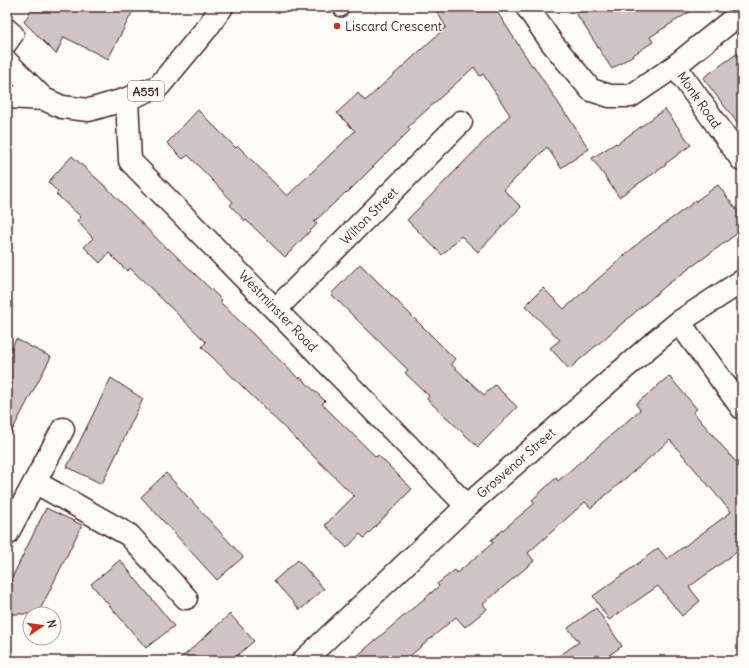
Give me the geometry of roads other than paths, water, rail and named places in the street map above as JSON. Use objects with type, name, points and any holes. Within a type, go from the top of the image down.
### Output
[{"type":"street","name":"Monk Road","points":[[527,7],[552,43],[591,90],[610,96],[632,96],[675,66],[739,151]]},
{"type":"street","name":"A551","points":[[7,97],[44,99],[62,107],[89,110],[127,99],[159,86],[219,9]]},
{"type":"street","points":[[675,66],[742,12]]},
{"type":"street","points":[[7,28],[14,34],[7,44]]},
{"type":"street","name":"A551","points":[[7,62],[44,99]]},
{"type":"street","name":"Westminster Road","points":[[127,99],[130,161],[468,506]]},
{"type":"street","name":"Wilton Street","points":[[276,309],[461,122]]},
{"type":"street","name":"Grosvenor Street","points":[[303,661],[468,506],[651,345],[679,322],[742,281]]},
{"type":"street","points":[[679,322],[742,408]]},
{"type":"street","points":[[7,534],[63,429]]},
{"type":"street","points":[[35,482],[129,535],[186,598]]},
{"type":"place","name":"Liscard Crescent","points":[[337,26]]}]
